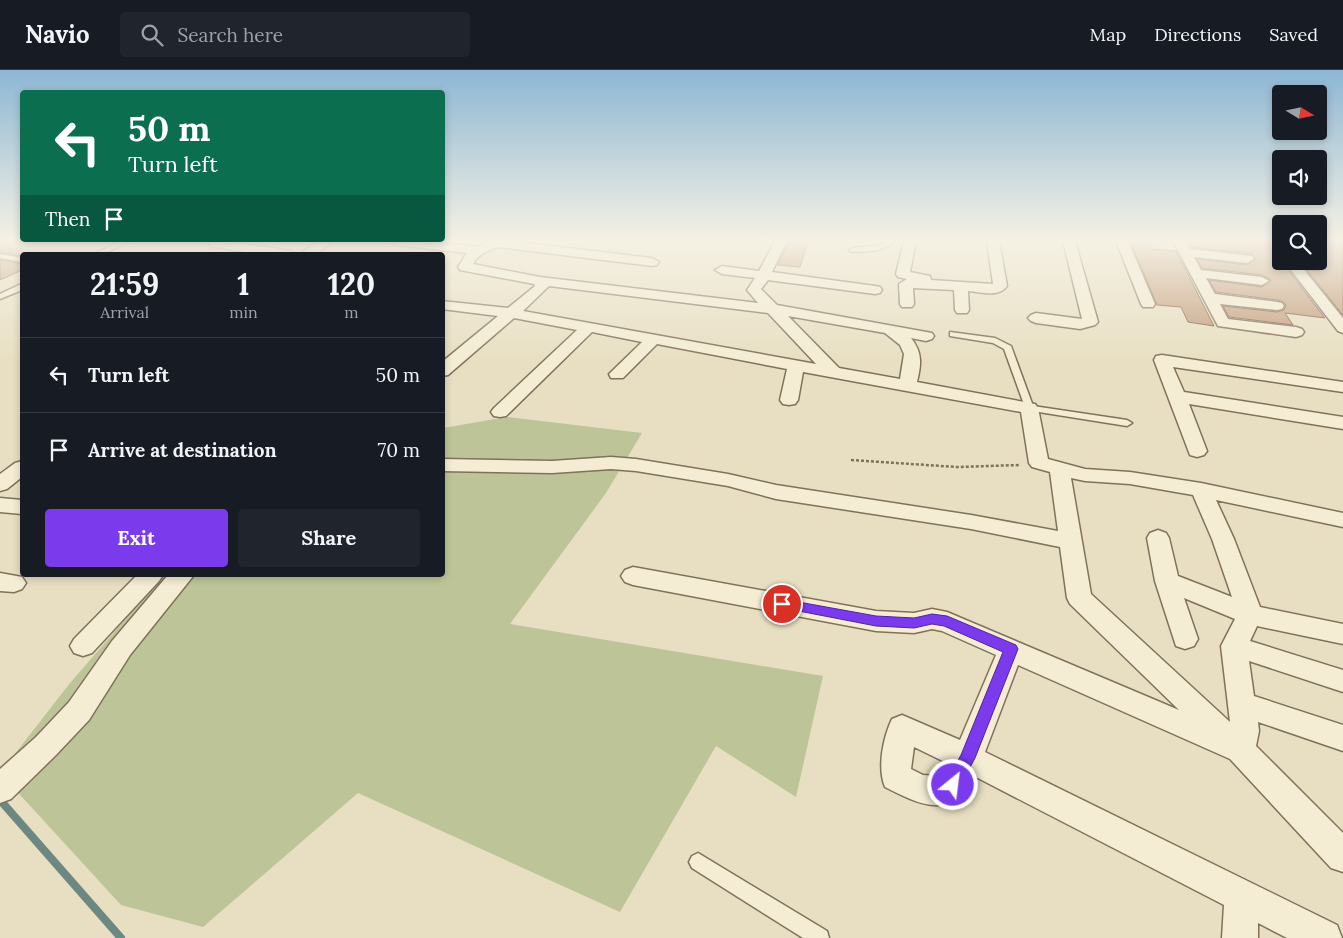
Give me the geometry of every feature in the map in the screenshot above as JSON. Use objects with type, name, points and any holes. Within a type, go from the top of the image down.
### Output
[{"type":"street","points":[[446,365],[542,287],[540,282]]},
{"type":"street","points":[[544,282],[772,309],[926,336]]},
{"type":"street","points":[[760,282],[754,290],[833,372]]},
{"type":"street","points":[[812,282],[875,290]]},
{"type":"street","points":[[960,282],[996,285]]},
{"type":"street","points":[[907,304],[906,284],[908,283],[997,289],[996,282]]},
{"type":"street","points":[[1036,318],[1080,324],[1090,322],[1080,282]]},
{"type":"street","points":[[1139,282],[1148,304]]},
{"type":"street","points":[[1200,282],[1223,323],[1296,332]]},
{"type":"street","points":[[1306,282],[1343,328]]},
{"type":"street","points":[[961,288],[962,310]]},
{"type":"street","points":[[1209,298],[1277,306]]},
{"type":"street","points":[[445,305],[512,313],[1029,408],[1039,463],[1085,476],[1130,478],[1201,490],[1343,520]]},
{"type":"street","points":[[500,412],[589,327]]},
{"type":"street","points":[[887,329],[907,342],[912,350],[914,360],[907,386]]},
{"type":"street","points":[[617,374],[654,339]]},
{"type":"street","points":[[1197,450],[1162,360],[1343,387]]},
{"type":"street","points":[[789,400],[796,366]]},
{"type":"street","points":[[1179,402],[1181,398],[1194,398],[1343,423]]},
{"type":"street","points":[[445,465],[552,467],[611,463],[636,465],[728,480],[785,494],[971,522],[1071,541]]},
{"type":"street","points":[[0,484],[20,469]]},
{"type":"street","points":[[1060,470],[1079,598],[1240,750],[1343,856]]},
{"type":"street","points":[[1201,490],[1223,539],[1250,615],[1234,646],[1245,731],[1240,750]]},
{"type":"street","points":[[0,505],[20,507]]},
{"type":"street","points":[[1158,538],[1167,581],[1186,638]]},
{"type":"street","points":[[633,576],[876,621],[914,623],[932,619],[947,622],[1240,750]]},
{"type":"street","points":[[83,646],[149,577]]},
{"type":"street","points":[[2,787],[46,746],[78,711],[121,648],[180,577]]},
{"type":"street","points":[[1167,581],[1250,615],[1343,634]]},
{"type":"street","points":[[1234,646],[1343,681]]},
{"type":"street","points":[[1011,649],[968,758],[1324,938]]},
{"type":"street","points":[[1241,704],[1343,738]]},
{"type":"street","points":[[1240,938],[1241,897]]},
{"type":"lane","points":[[0,297],[20,288]]},
{"type":"lane","points":[[953,334],[995,341],[1008,348],[1029,408],[1127,423]]},
{"type":"lane","points":[[698,862],[820,938]]},
{"type":"path","points":[[851,460],[957,467],[1001,467]]},
{"type":"green space","points":[[507,417],[642,433],[606,493],[510,624],[823,676],[796,797],[716,746],[620,912],[358,793],[203,927],[121,905],[0,773],[70,683],[162,577],[445,577],[445,428]]},
{"type":"building","points":[[1147,282],[1191,282],[1214,326],[1188,322],[1181,307],[1157,305]]},
{"type":"building","points":[[1210,282],[1262,287],[1269,282],[1297,282],[1325,318],[1285,313],[1293,325],[1229,317],[1223,306],[1277,312],[1284,310],[1286,305],[1282,301],[1277,300],[1216,292]]},
{"type":"building","points":[[1316,282],[1343,282],[1343,315]]},
{"type":"waterway","points":[[0,800],[121,938]]},
{"type":"route","points":[[782,604],[876,621],[914,623],[932,619],[947,622],[1011,649],[968,758],[953,785]]}]
